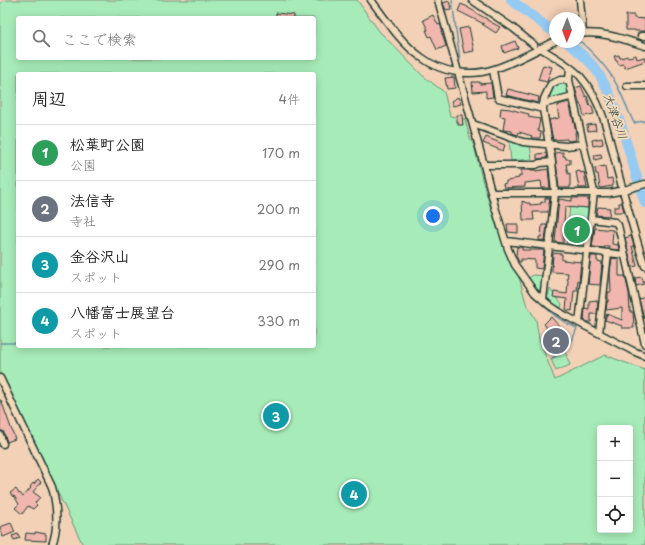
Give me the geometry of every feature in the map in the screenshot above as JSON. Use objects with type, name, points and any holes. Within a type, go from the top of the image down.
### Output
[{"type":"street","points":[[371,0],[408,46],[421,57],[448,71],[458,73],[493,70],[513,62],[540,46],[549,43]]},
{"type":"street","points":[[438,0],[495,207],[515,265],[535,293],[548,305],[579,323],[645,356]]},
{"type":"street","points":[[472,0],[570,68],[579,75],[587,85],[598,105],[604,122],[645,266]]},
{"type":"street","points":[[580,0],[580,12]]},
{"type":"street","points":[[585,34],[606,35],[645,46]]},
{"type":"street","points":[[570,68],[569,80],[594,192],[579,323]]},
{"type":"street","points":[[493,70],[498,98],[543,106],[573,96]]},
{"type":"street","points":[[543,300],[555,193],[552,162],[543,106],[544,99],[551,84],[560,80],[569,80]]},
{"type":"street","points":[[627,86],[645,86]]},
{"type":"street","points":[[473,124],[522,142],[566,146],[584,144]]},
{"type":"street","points":[[484,165],[536,165],[540,163],[552,162]]},
{"type":"street","points":[[492,193],[609,193],[645,184]]},
{"type":"street","points":[[591,219],[615,222],[618,225],[645,344]]},
{"type":"street","points":[[506,241],[625,255]]},
{"type":"street","points":[[599,333],[608,253]]},
{"type":"street","points":[[0,378],[52,487],[55,498],[57,520],[52,545]]},
{"type":"street","points":[[0,435],[3,444]]},
{"type":"green space","points":[[5,0],[357,0],[379,31],[423,76],[444,92],[450,116],[465,119],[470,139],[474,145],[483,183],[497,228],[519,277],[526,303],[536,320],[539,339],[555,380],[605,355],[645,370],[645,545],[83,545],[0,373],[0,4]]},
{"type":"green space","points":[[566,82],[570,94],[549,100],[553,86]]},
{"type":"green space","points":[[509,139],[530,145],[532,159],[511,161]]},
{"type":"green space","points":[[570,206],[589,208],[584,248],[566,245]]},
{"type":"green space","points":[[533,275],[545,276],[542,293],[529,278]]},
{"type":"green space","points":[[550,289],[562,304],[561,308],[552,304],[547,299]]},
{"type":"green space","points":[[565,352],[570,365],[556,371],[551,359]]},
{"type":"building","points":[[449,1],[451,9],[446,10],[443,3]]},
{"type":"building","points":[[461,4],[500,27],[496,33],[482,24],[484,24],[458,11]]},
{"type":"building","points":[[276,13],[294,15],[294,16],[276,16]]},
{"type":"building","points":[[433,15],[438,25],[440,24],[441,26],[441,31],[446,46],[437,50],[431,36],[429,37],[426,30],[428,30],[423,20]]},
{"type":"building","points":[[626,15],[634,15],[634,18],[645,19],[645,31],[626,30]]},
{"type":"building","points":[[469,27],[474,51],[464,53],[459,29]]},
{"type":"building","points":[[515,41],[518,48],[504,53],[502,46]]},
{"type":"building","points":[[619,55],[620,58],[636,55],[637,59],[644,57],[645,61],[625,68],[623,64],[619,65],[616,61],[614,56]]},
{"type":"building","points":[[543,65],[552,67],[547,82],[538,80]]},
{"type":"building","points":[[454,77],[455,88],[447,89],[445,78]]},
{"type":"building","points":[[472,82],[480,82],[480,84],[491,83],[493,97],[486,98],[486,91],[473,92]]},
{"type":"building","points":[[581,86],[586,97],[587,96],[590,106],[592,106],[594,114],[584,116],[575,88]]},
{"type":"building","points":[[508,89],[539,97],[538,103],[506,95]]},
{"type":"building","points":[[458,97],[461,104],[453,106],[451,101]]},
{"type":"building","points":[[569,102],[576,132],[576,140],[553,140],[549,120],[559,118],[557,106]]},
{"type":"building","points":[[501,108],[529,114],[528,117],[540,119],[538,131],[541,132],[540,138],[531,138],[532,136],[519,132],[518,135],[512,133],[512,131],[503,130],[505,117],[500,116]]},
{"type":"building","points":[[457,115],[462,115],[463,125],[458,125]]},
{"type":"building","points":[[595,124],[596,130],[588,131],[587,125]]},
{"type":"building","points":[[486,137],[505,145],[503,151],[483,143]]},
{"type":"building","points":[[602,138],[603,144],[593,146],[592,140]]},
{"type":"building","points":[[563,152],[563,156],[565,156],[566,159],[570,159],[570,164],[566,164],[568,174],[570,173],[570,188],[559,188],[555,153]]},
{"type":"building","points":[[546,153],[547,158],[537,159],[537,154]]},
{"type":"building","points":[[601,154],[602,158],[595,160],[594,155]]},
{"type":"building","points":[[605,166],[607,179],[612,178],[613,186],[600,188],[598,174],[596,174],[595,168]]},
{"type":"building","points":[[548,169],[550,188],[542,188],[541,181],[525,183],[525,187],[504,188],[503,184],[506,183],[506,181],[519,178],[519,176],[521,176],[521,170],[536,171]]},
{"type":"building","points":[[580,171],[581,173],[584,172],[587,188],[579,188],[576,172]]},
{"type":"building","points":[[545,198],[550,198],[548,212],[533,212],[534,220],[523,220],[522,201],[530,203],[530,205],[541,204],[541,202],[545,202]]},
{"type":"building","points":[[572,198],[588,198],[588,208],[565,207],[563,243],[555,242],[559,199],[572,201]]},
{"type":"building","points":[[619,203],[622,203],[624,212],[614,212],[614,207],[619,207]]},
{"type":"building","points":[[598,207],[610,208],[609,216],[596,215]]},
{"type":"building","points":[[507,224],[518,224],[518,233],[508,232]]},
{"type":"building","points":[[542,225],[547,225],[545,241],[539,240],[539,237],[541,237]]},
{"type":"building","points":[[595,228],[613,230],[612,244],[618,245],[619,250],[610,249],[609,246],[605,246],[605,248],[592,247]]},
{"type":"building","points":[[631,236],[637,266],[632,267],[625,238]]},
{"type":"building","points":[[517,247],[522,247],[522,250],[544,250],[542,269],[535,268],[535,260],[521,259],[521,262],[519,262],[516,256]]},
{"type":"building","points":[[553,253],[562,254],[562,260],[581,262],[577,291],[574,291],[572,311],[566,310],[567,299],[553,297],[554,292],[567,294],[568,273],[552,272]]},
{"type":"building","points":[[591,256],[597,256],[597,261],[602,262],[600,285],[588,284]]},
{"type":"building","points":[[612,258],[619,259],[619,276],[625,276],[629,293],[630,312],[633,312],[634,328],[622,328],[622,326],[605,320],[607,314],[622,320],[622,308],[606,310],[608,292],[611,292],[610,272]]},
{"type":"building","points":[[642,277],[644,284],[636,286],[635,278]]},
{"type":"building","points":[[645,297],[645,318],[644,318],[639,299]]},
{"type":"building","points":[[597,300],[597,314],[591,314],[591,322],[584,320],[585,308],[589,309],[589,301]]},
{"type":"building","points":[[551,317],[559,326],[556,329],[564,342],[552,350],[550,347],[548,349],[545,343],[551,336],[544,324]]},
{"type":"building","points":[[0,400],[15,439],[7,442],[3,431],[0,431]]},
{"type":"building","points":[[38,479],[41,482],[33,492],[40,497],[35,503],[37,505],[33,509],[28,506],[22,514],[15,508],[19,504],[10,493],[16,489],[23,497],[31,488],[30,487],[33,483],[34,484]]},
{"type":"building","points":[[11,523],[15,532],[3,537],[0,527]]},
{"type":"building","points":[[35,532],[46,534],[46,541],[25,540],[26,533],[35,534]]},
{"type":"building","points":[[18,534],[20,538],[14,540],[12,536]]},
{"type":"waterway","points":[[452,0],[460,60]]},
{"type":"waterway","name":"大津谷川","points":[[511,0],[549,28]]},
{"type":"waterway","points":[[585,46],[593,53],[615,81],[634,123],[645,122]]},
{"type":"waterway","name":"大津谷川","points":[[575,48],[591,63],[606,86],[620,122],[645,203]]},
{"type":"waterway","points":[[515,270],[530,291]]},
{"type":"waterway","points":[[536,297],[555,315],[577,328],[570,345],[551,359]]},
{"type":"waterway","points":[[0,343],[16,343]]},
{"type":"place","name":"松葉町公園","points":[[577,230]]},
{"type":"place","name":"法信寺","points":[[556,341]]},
{"type":"place","name":"金谷沢山","points":[[276,416]]},
{"type":"place","name":"八幡富士展望台","points":[[354,494]]}]
